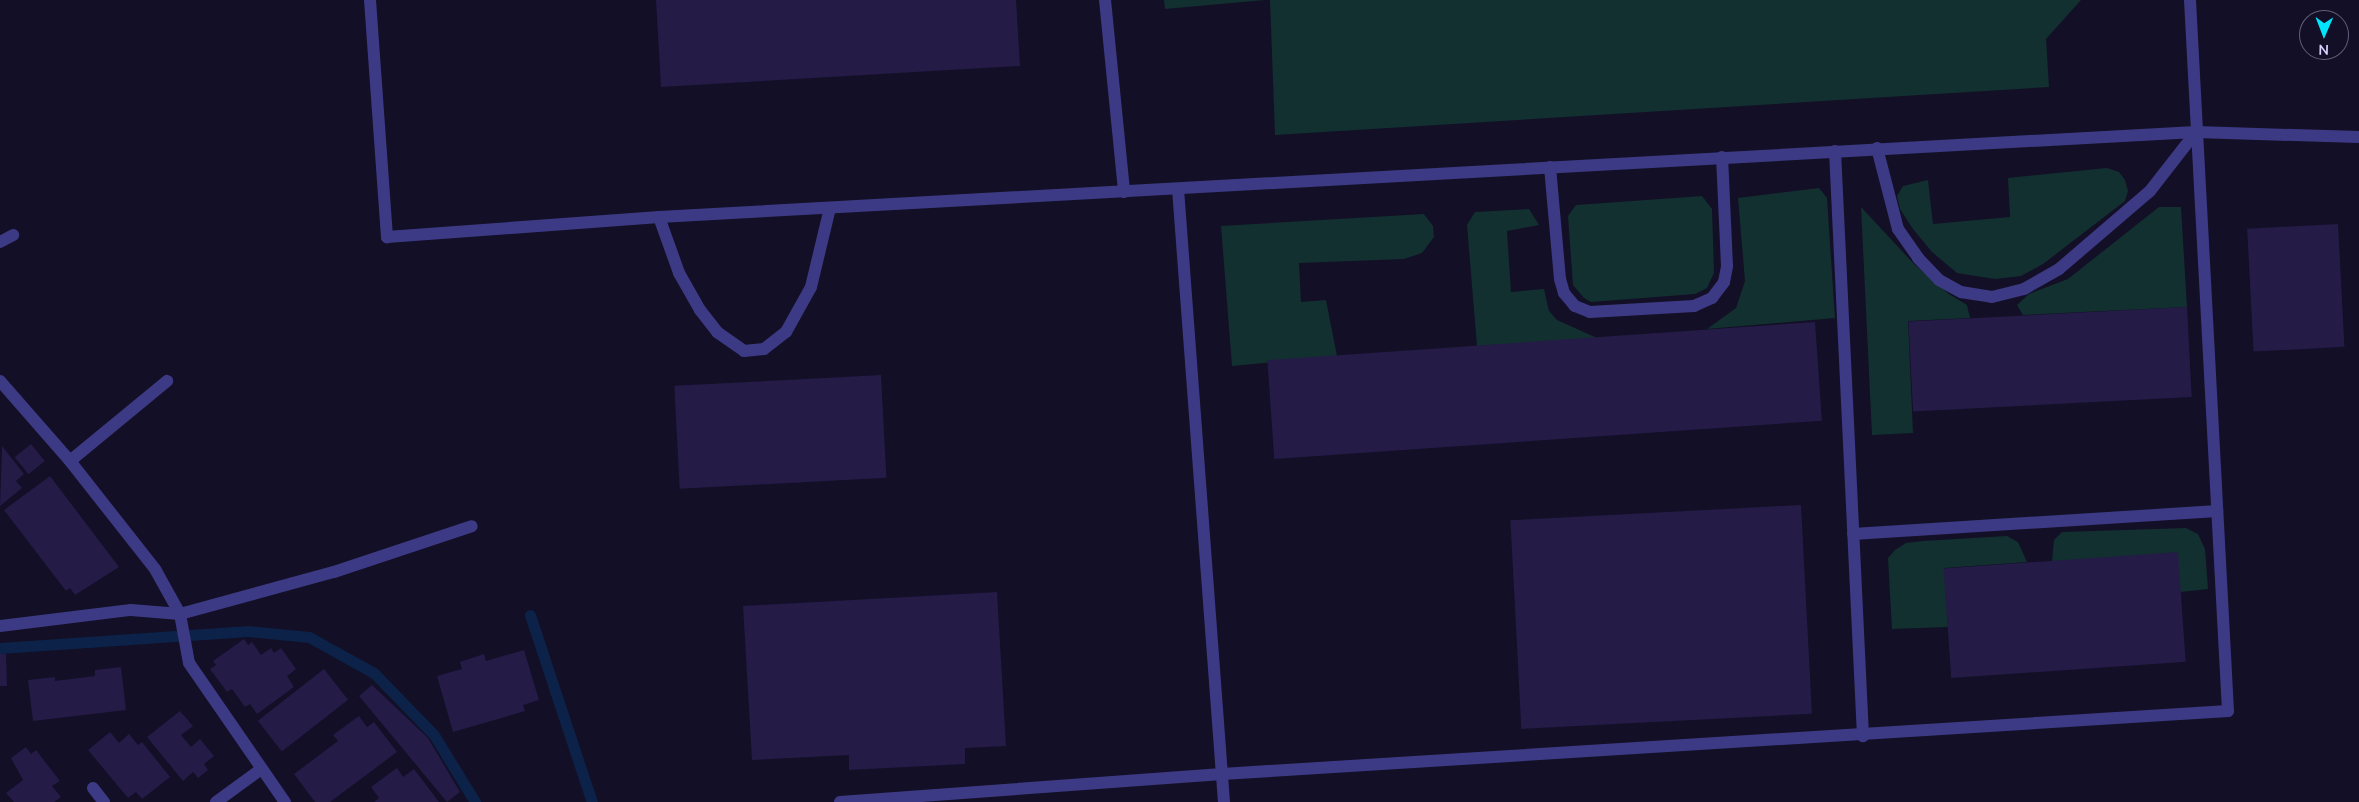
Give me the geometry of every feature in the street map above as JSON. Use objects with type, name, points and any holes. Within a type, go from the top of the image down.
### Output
[{"type":"street","points":[[370,0],[387,237],[660,217],[1877,148],[2196,132],[2359,138]]},
{"type":"street","points":[[1105,0],[1124,192]]},
{"type":"street","points":[[840,802],[1222,774],[1863,736],[2228,712],[2190,0]]},
{"type":"street","points":[[1877,148],[1898,229],[1918,258],[1939,280],[1961,292],[1992,297],[2024,289],[2059,269],[2150,191],[2196,132]]},
{"type":"street","points":[[1835,151],[1863,736]]},
{"type":"street","points":[[1550,168],[1560,279],[1564,293],[1575,306],[1590,312],[1600,312],[1694,306],[1712,298],[1720,287],[1727,266],[1722,157]]},
{"type":"street","points":[[1178,189],[1224,802]]},
{"type":"street","points":[[660,217],[679,273],[700,310],[717,332],[744,351],[764,349],[786,332],[812,287],[830,208]]},
{"type":"street","points":[[0,242],[13,235]]},
{"type":"street","points":[[0,381],[70,461],[155,569],[180,614],[190,663],[260,770],[285,802]]},
{"type":"street","points":[[70,461],[167,381]]},
{"type":"street","points":[[1853,534],[2217,511]]},
{"type":"street","points":[[0,626],[131,610],[180,614],[334,572],[472,526]]},
{"type":"street","points":[[216,802],[260,770]]},
{"type":"street","points":[[93,788],[104,802]]},
{"type":"green space","points":[[1164,0],[1265,0],[1165,9]]},
{"type":"green space","points":[[1270,0],[2081,0],[2046,39],[2049,87],[1275,135]]},
{"type":"green space","points":[[2107,168],[2119,172],[2125,180],[2128,191],[2125,201],[2043,264],[2021,276],[1995,279],[1957,273],[1932,252],[1913,229],[1900,209],[1897,196],[1903,186],[1928,180],[1933,224],[2010,217],[2008,178]]},
{"type":"green space","points":[[1819,188],[1827,198],[1835,318],[1707,329],[1736,308],[1745,281],[1738,198]]},
{"type":"green space","points":[[1702,196],[1712,209],[1714,273],[1707,288],[1695,294],[1591,302],[1584,298],[1573,285],[1568,216],[1576,205]]},
{"type":"green space","points":[[1861,207],[1914,264],[1949,294],[1967,305],[1970,318],[1908,321],[1913,433],[1872,435]]},
{"type":"green space","points":[[2159,207],[2181,207],[2187,307],[2023,315],[2017,305],[2029,294],[2068,279]]},
{"type":"green space","points":[[1529,209],[1539,225],[1507,231],[1511,292],[1544,289],[1549,311],[1557,320],[1597,338],[1477,346],[1467,225],[1475,212]]},
{"type":"green space","points":[[1424,214],[1433,226],[1434,237],[1422,253],[1404,259],[1299,263],[1301,302],[1326,300],[1337,356],[1232,366],[1221,226]]},
{"type":"green space","points":[[2186,528],[2198,534],[2205,549],[2208,589],[2180,592],[2052,561],[2054,540],[2062,532]]},
{"type":"green space","points":[[2007,536],[2018,542],[2027,562],[1944,568],[1948,627],[1892,629],[1888,558],[1895,550],[1906,543]]},
{"type":"building","points":[[656,0],[1016,0],[1020,66],[661,87]]},
{"type":"building","points":[[2338,224],[2344,347],[2254,352],[2247,229]]},
{"type":"building","points":[[2187,307],[2192,397],[1913,411],[1908,322]]},
{"type":"building","points":[[1815,322],[1822,421],[1274,459],[1267,360]]},
{"type":"building","points":[[881,375],[886,478],[680,489],[674,386]]},
{"type":"building","points":[[31,444],[45,461],[29,474],[15,457]]},
{"type":"building","points":[[2,446],[24,474],[16,481],[22,488],[0,506]]},
{"type":"building","points":[[50,476],[119,567],[75,595],[70,588],[66,591],[4,510]]},
{"type":"building","points":[[1801,505],[1812,714],[1521,729],[1510,520]]},
{"type":"building","points":[[2178,552],[2186,662],[1951,678],[1944,568]]},
{"type":"building","points":[[997,592],[1006,746],[965,748],[965,764],[849,770],[849,755],[752,760],[743,606]]},
{"type":"building","points":[[244,639],[248,645],[252,642],[261,655],[271,648],[274,653],[281,648],[296,669],[287,676],[294,687],[257,714],[250,704],[245,707],[232,689],[227,692],[210,669],[216,665],[213,661]]},
{"type":"building","points":[[524,650],[539,700],[523,705],[525,711],[453,732],[437,676],[462,669],[460,662],[484,654],[486,661]]},
{"type":"building","points":[[0,654],[6,654],[7,686],[0,686]]},
{"type":"building","points":[[121,667],[126,710],[33,721],[28,680],[55,677],[55,681],[95,676],[95,670]]},
{"type":"building","points":[[324,669],[348,700],[282,751],[258,721]]},
{"type":"building","points":[[372,685],[428,738],[460,792],[447,802],[359,696]]},
{"type":"building","points":[[180,711],[193,726],[181,735],[191,747],[200,739],[214,756],[204,764],[208,770],[198,778],[193,772],[183,781],[147,737]]},
{"type":"building","points":[[359,716],[367,727],[374,722],[397,752],[330,802],[315,802],[294,774],[338,741],[333,735]]},
{"type":"building","points":[[110,732],[119,743],[129,734],[138,745],[142,742],[170,777],[142,799],[136,792],[128,798],[88,750]]},
{"type":"building","points":[[26,747],[31,754],[36,750],[60,781],[52,786],[61,797],[54,802],[14,802],[6,793],[23,780],[11,758]]},
{"type":"building","points":[[397,768],[403,777],[414,769],[439,802],[374,802],[379,798],[371,787]]},
{"type":"waterway","points":[[530,615],[592,802]]},
{"type":"waterway","points":[[0,648],[248,631],[309,637],[374,673],[434,735],[475,802]]}]
